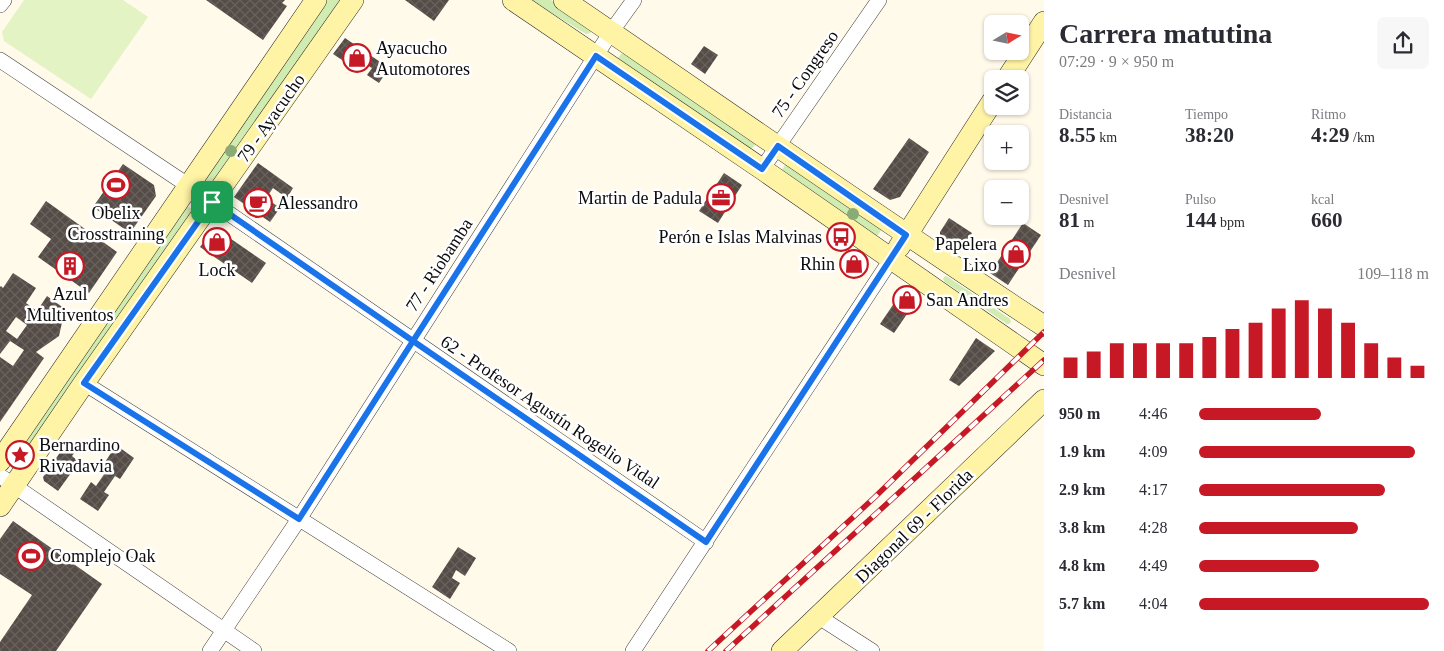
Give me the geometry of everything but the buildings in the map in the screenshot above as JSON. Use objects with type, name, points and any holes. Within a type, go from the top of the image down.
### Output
[{"type":"main road","name":"79 - Ayacucho","points":[[0,462],[316,0]]},
{"type":"main road","name":"79 - Ayacucho","points":[[0,506],[7,481],[84,383],[353,0]]},
{"type":"main road","points":[[513,0],[892,258],[1044,365]]},
{"type":"main road","points":[[564,0],[906,235],[1044,326]]},
{"type":"main road","points":[[1013,70],[1044,22]]},
{"type":"main road","points":[[892,258],[984,114]]},
{"type":"main road","name":"Diagonal 69 - Florida","points":[[782,651],[1044,400]]},
{"type":"street","points":[[0,5],[4,0]]},
{"type":"street","name":"77 - Riobamba","points":[[210,651],[299,519],[611,32],[634,0]]},
{"type":"street","name":"75 - Congreso","points":[[762,169],[879,0]]},
{"type":"street","name":"62 - Profesor Agustín Rogelio Vidal","points":[[0,60],[189,186],[706,542]]},
{"type":"street","points":[[634,651],[892,258]]},
{"type":"street","points":[[84,383],[509,651]]},
{"type":"street","points":[[7,481],[254,651]]},
{"type":"street","points":[[819,617],[872,651]]},
{"type":"green space","points":[[24,0],[123,0],[148,17],[91,99],[4,41],[2,32]]},
{"type":"green space","points":[[325,0],[344,0],[217,183],[209,185],[205,182],[205,174]]},
{"type":"green space","points":[[527,0],[551,0],[591,27],[592,31],[586,34]]},
{"type":"green space","points":[[627,52],[754,139],[755,145],[751,149],[618,58],[621,54]]},
{"type":"green space","points":[[790,164],[880,225],[881,230],[878,235],[872,235],[782,170],[785,165]]},
{"type":"green space","points":[[189,207],[192,209],[191,213],[15,465],[12,463],[12,460],[185,208]]},
{"type":"green space","points":[[945,276],[1010,319],[1011,322],[1007,324],[945,282],[943,279]]},
{"type":"railway","points":[[708,651],[875,497],[1044,332]]},
{"type":"railway","points":[[726,651],[1044,360]]},
{"type":"place","name":"Ayacucho Automotores","points":[[357,58]]},
{"type":"place","name":"Obelix Crosstraining","points":[[116,185]]},
{"type":"place","name":"Martin de Padula","points":[[721,198]]},
{"type":"place","name":"Alessandro","points":[[258,203]]},
{"type":"place","name":"Perón e Islas Malvinas","points":[[841,237]]},
{"type":"place","name":"Lock","points":[[217,242]]},
{"type":"place","name":"Papelera Lixo","points":[[1016,254]]},
{"type":"place","name":"Rhin","points":[[854,264]]},
{"type":"place","name":"Azul Multiventos","points":[[70,266]]},
{"type":"place","name":"San Andres","points":[[907,300]]},
{"type":"place","name":"Bernardino Rivadavia","points":[[20,455]]},
{"type":"place","name":"Complejo Oak","points":[[31,556]]},
{"type":"route","points":[[212,202],[84,383],[299,519],[413,341],[706,542],[906,235],[778,146],[762,169],[596,56],[413,341],[212,202]]}]
